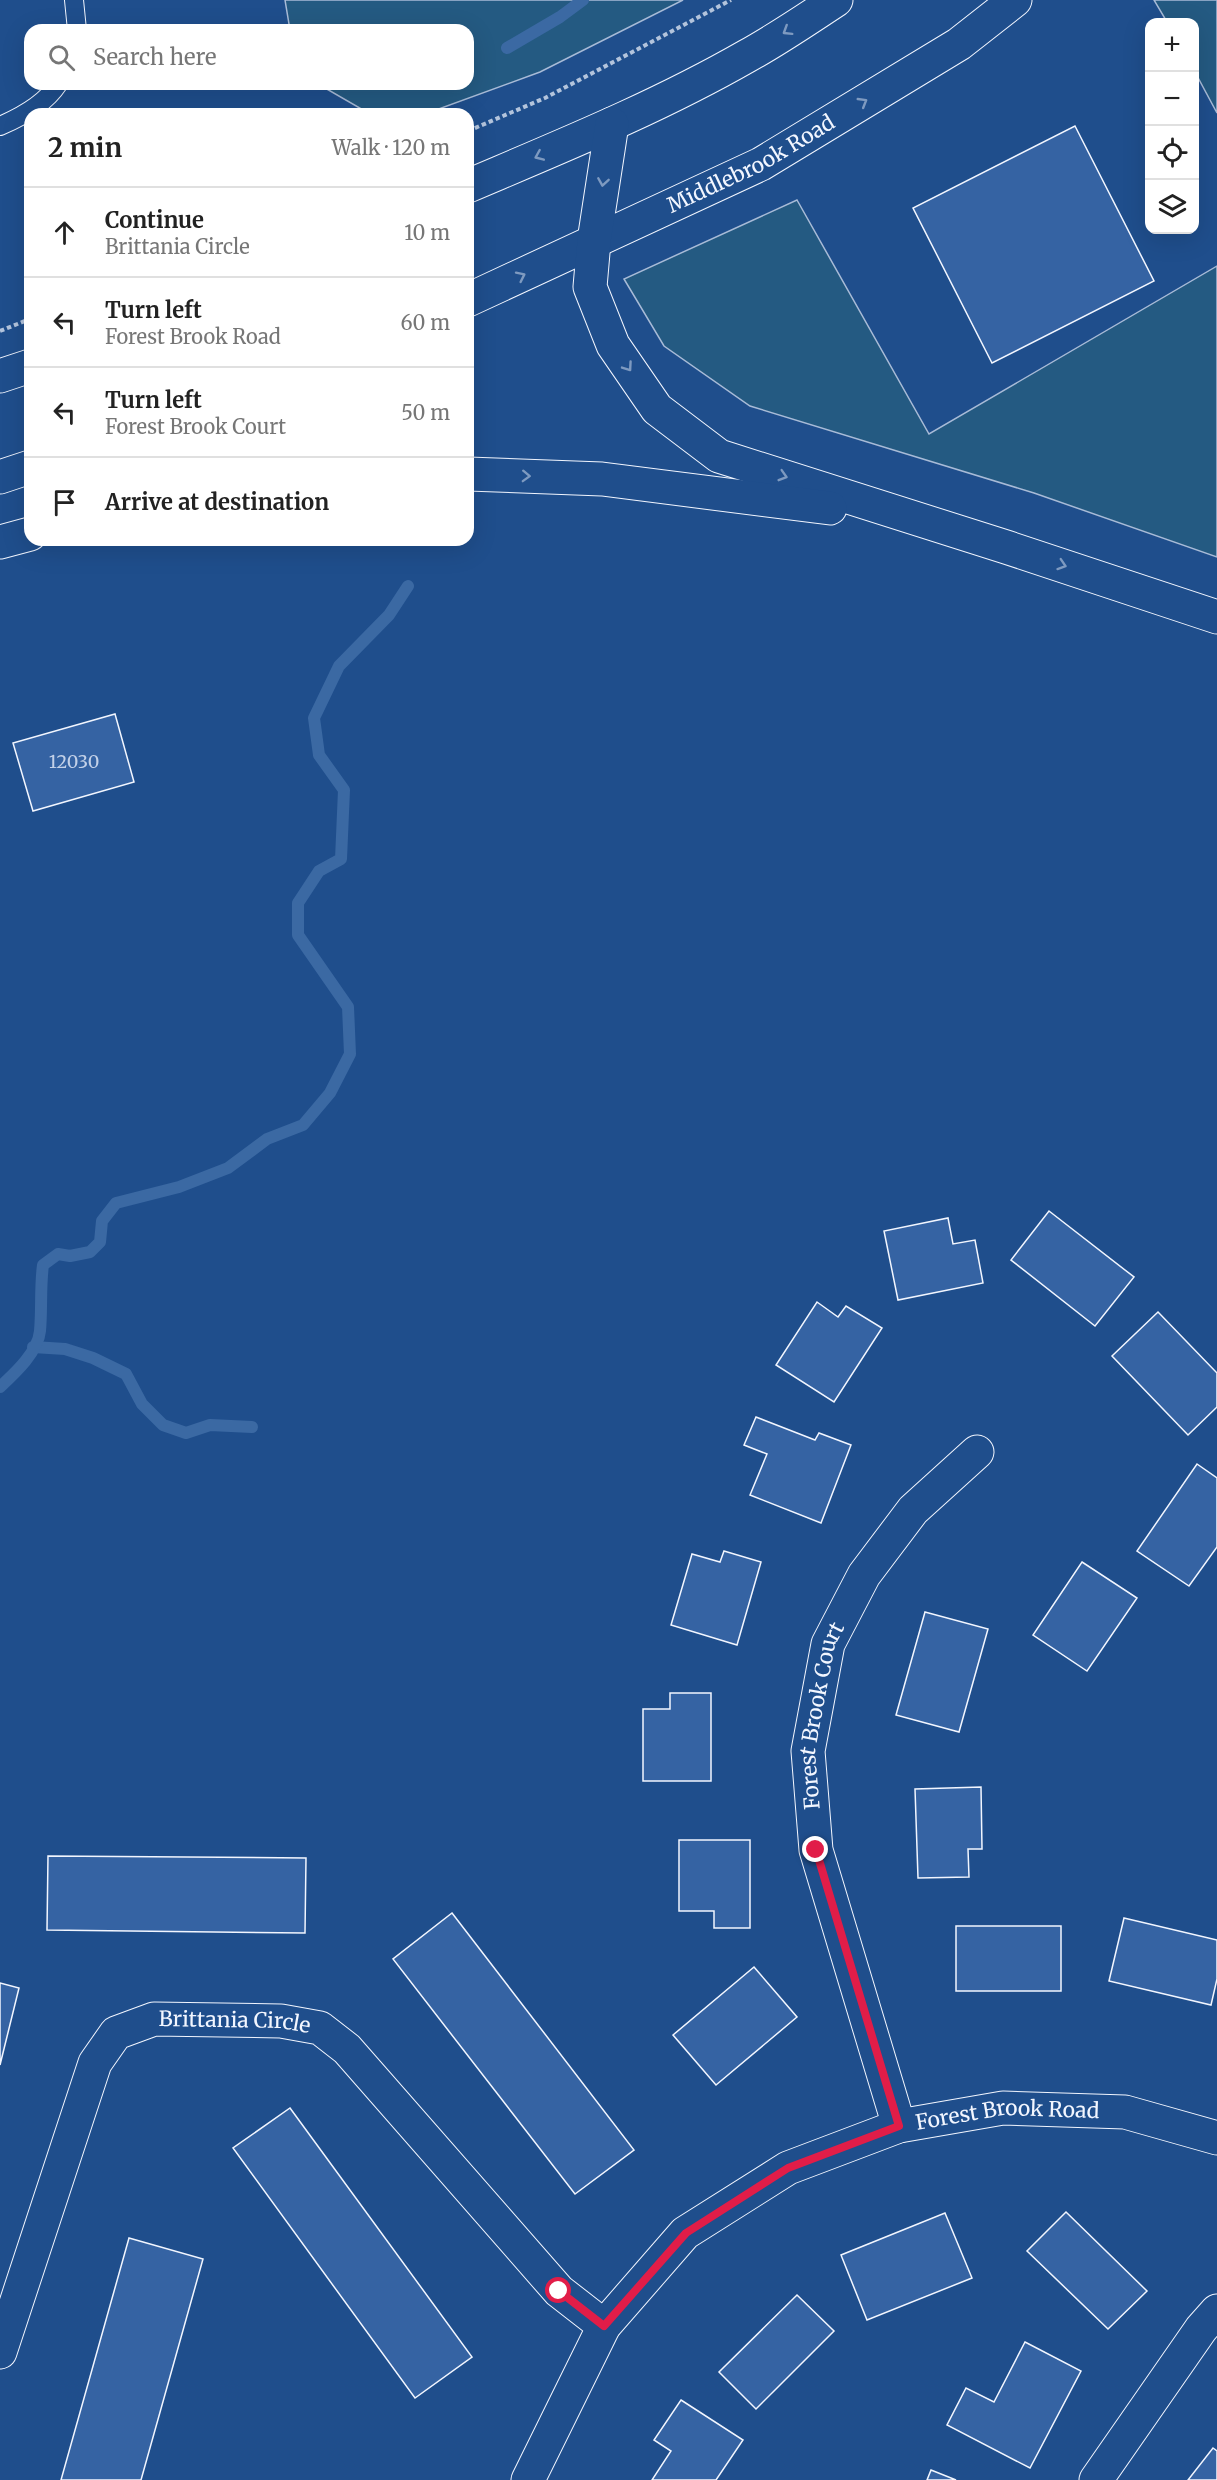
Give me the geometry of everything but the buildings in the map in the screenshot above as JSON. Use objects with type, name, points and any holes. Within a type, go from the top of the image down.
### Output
[{"type":"main road","points":[[474,183],[612,124],[747,56],[836,0]]},
{"type":"main road","name":"Middlebrook Road","points":[[474,297],[761,164],[959,44],[1015,0]]},
{"type":"main road","points":[[612,124],[594,241],[590,287],[613,345],[657,409],[719,456],[1217,617]]},
{"type":"main road","points":[[0,376],[24,368]]},
{"type":"main road","points":[[0,477],[24,470]]},
{"type":"main road","points":[[474,474],[602,478],[822,506],[1006,547]]},
{"type":"main road","points":[[0,542],[24,536]]},
{"type":"main road","name":"Forest Brook Court","points":[[899,2126],[816,1850],[808,1751],[828,1644],[864,1575],[913,1510],[977,1452]]},
{"type":"main road","name":"Brittania Circle","points":[[0,2352],[95,2063],[116,2033],[154,2019],[281,2021],[320,2028],[347,2049],[559,2291],[604,2326]]},
{"type":"main road","name":"Forest Brook Road","points":[[528,2480],[604,2326],[686,2233],[788,2168],[899,2126],[1003,2108],[1125,2112],[1217,2138]]},
{"type":"main road","points":[[1096,2480],[1201,2329],[1217,2311]]},
{"type":"lane","points":[[74,0],[76,24]]},
{"type":"lane","points":[[32,108],[54,90]]},
{"type":"lane","points":[[0,126],[24,114]]},
{"type":"path","points":[[474,128],[545,98],[731,0]]},
{"type":"path","points":[[0,330],[24,321]]},
{"type":"shaded area","points":[[285,0],[683,0],[540,72],[441,108],[360,108],[328,90],[474,90],[474,24],[289,24]]},
{"type":"shaded area","points":[[1154,0],[1217,0],[1217,113],[1199,79],[1199,18],[1165,18]]},
{"type":"shaded area","points":[[797,200],[929,434],[1217,266],[1217,557],[1034,493],[750,406],[664,346],[624,279]]},
{"type":"waterway","points":[[507,48],[560,17],[583,0]]},
{"type":"waterway","points":[[0,1387],[25,1362],[38,1339],[41,1323],[43,1265],[58,1254],[70,1256],[90,1252],[100,1242],[102,1221],[116,1203],[179,1187],[228,1168],[267,1139],[303,1125],[330,1093],[350,1054],[348,1007],[298,935],[298,903],[319,871],[341,859],[344,790],[319,755],[314,718],[339,666],[389,615],[408,586]]},
{"type":"waterway","points":[[33,1347],[65,1349],[93,1358],[126,1374],[142,1404],[163,1425],[186,1433],[210,1425],[252,1427]]},
{"type":"route","points":[[559,2291],[604,2326],[686,2233],[788,2168],[899,2126],[816,1850]]}]
